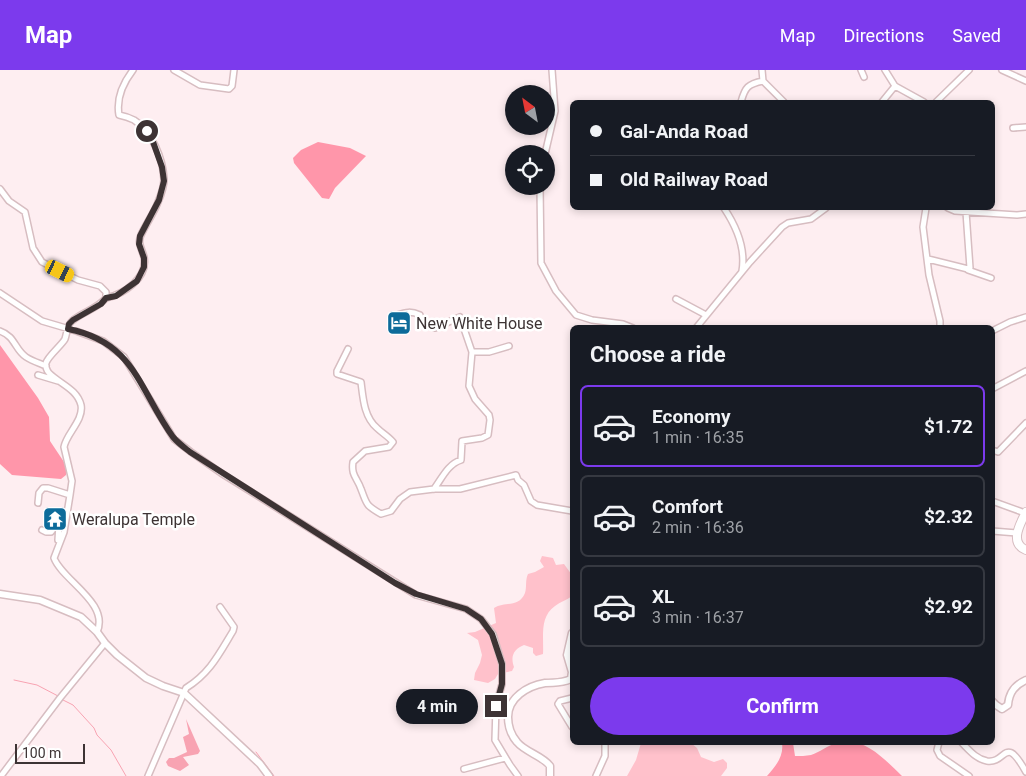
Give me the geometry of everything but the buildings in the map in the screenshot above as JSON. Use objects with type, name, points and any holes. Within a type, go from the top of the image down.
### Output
[{"type":"main road","points":[[1026,513],[1017,533],[1019,546],[1026,550]]},
{"type":"street","points":[[97,632],[99,627],[98,614],[90,600],[65,575],[54,558],[64,532],[72,481],[64,447],[81,406],[74,392],[48,372],[46,361],[56,352],[65,339],[69,324],[73,320],[101,304],[106,298],[116,296],[137,281],[144,267],[144,258],[139,244],[140,236],[159,200],[164,181],[162,167],[152,139],[147,131],[134,120],[120,115],[118,108],[124,83],[133,70]]},
{"type":"street","points":[[174,70],[200,85],[229,89],[232,86],[234,70]]},
{"type":"street","points":[[547,145],[554,111],[552,70]]},
{"type":"street","points":[[762,70],[763,80],[782,100]]},
{"type":"street","points":[[861,70],[864,77]]},
{"type":"street","points":[[885,70],[895,86],[920,100]]},
{"type":"street","points":[[938,100],[969,70]]},
{"type":"street","points":[[1002,70],[1026,81]]},
{"type":"street","points":[[742,100],[747,87],[763,80]]},
{"type":"street","points":[[884,100],[895,86]]},
{"type":"street","points":[[1013,128],[1026,127]]},
{"type":"street","points":[[0,189],[9,201],[25,212],[33,248],[42,262],[78,280],[100,286],[106,292],[106,298]]},
{"type":"street","points":[[540,195],[542,263],[556,291],[576,315],[592,320],[626,325]]},
{"type":"street","points":[[725,210],[734,226],[742,248],[743,263],[741,274]]},
{"type":"street","points":[[698,325],[782,227],[788,223],[811,219],[823,210]]},
{"type":"street","points":[[926,210],[923,227],[929,275],[940,325]]},
{"type":"street","points":[[953,210],[1026,214]]},
{"type":"street","points":[[966,212],[968,258],[971,268],[968,269]]},
{"type":"street","points":[[928,258],[968,269],[991,278]]},
{"type":"street","points":[[0,293],[42,321],[103,341],[124,357],[174,439],[190,452],[395,583],[416,594],[466,609],[481,619],[492,634],[502,664],[502,684],[496,706],[495,740],[518,776]]},
{"type":"street","points":[[676,299],[706,315]]},
{"type":"street","points":[[397,315],[414,312],[420,315],[423,324],[435,328],[460,317],[472,352],[469,386],[474,399],[490,420],[488,435],[462,442],[462,460],[454,462],[450,466],[434,489]]},
{"type":"street","points":[[995,330],[1026,317]]},
{"type":"street","points":[[0,331],[6,333],[15,341],[26,357],[46,366]]},
{"type":"street","points":[[472,352],[489,352],[509,346]]},
{"type":"street","points":[[348,349],[337,374],[360,382],[369,418],[376,428],[393,442],[389,447],[365,451],[352,462],[351,472],[361,489],[364,500],[371,509],[381,514],[391,511],[400,499],[410,492],[434,489],[460,489],[516,475],[518,480],[524,485],[531,501],[537,505],[570,511]]},
{"type":"street","points":[[995,387],[1026,370]]},
{"type":"street","points":[[38,376],[61,382]]},
{"type":"street","points":[[995,451],[998,452],[1026,423]]},
{"type":"street","points":[[38,503],[39,493],[43,488],[70,496]]},
{"type":"street","points":[[995,502],[1026,513]]},
{"type":"street","points":[[42,530],[50,532],[54,526],[59,525],[58,544]]},
{"type":"street","points":[[995,531],[1017,533]]},
{"type":"street","points":[[0,594],[40,600],[81,618],[97,632],[117,655],[146,678],[184,693],[260,764],[270,776]]},
{"type":"street","points":[[148,776],[186,688],[200,680],[213,664],[233,631],[233,624],[220,607]]},
{"type":"street","points":[[1,776],[105,643]]},
{"type":"street","points":[[570,644],[568,655],[570,664]]},
{"type":"street","points":[[550,776],[550,766],[547,761],[538,758],[517,742],[509,727],[509,711],[517,696],[527,688],[544,683],[561,683],[570,679]]},
{"type":"street","points":[[995,704],[1002,709],[1006,708],[1009,696],[1015,686],[1026,680]]},
{"type":"street","points":[[570,698],[560,701],[558,704],[570,723]]},
{"type":"street","points":[[596,776],[605,756],[605,745]]},
{"type":"street","points":[[938,745],[937,750],[940,756],[970,776]]},
{"type":"street","points":[[964,745],[974,755],[987,761],[1010,752],[1024,763],[1026,772]]},
{"type":"street","points":[[464,769],[505,758]]},
{"type":"shaded area","points":[[318,142],[350,148],[366,156],[335,188],[329,199],[322,198],[294,163],[293,158],[301,150]]},
{"type":"shaded area","points":[[0,345],[38,398],[49,417],[50,441],[66,465],[66,475],[61,479],[12,475],[0,464]]},
{"type":"shaded area","points":[[542,556],[553,558],[556,565],[564,564],[570,572],[570,597],[555,606],[544,622],[543,654],[536,656],[533,653],[533,648],[524,645],[514,653],[512,659],[514,667],[512,671],[498,674],[495,679],[488,683],[474,680],[482,655],[478,640],[467,633],[475,632],[496,623],[494,608],[519,601],[526,591],[528,574],[544,567],[540,561]]},
{"type":"shaded area","points":[[186,719],[200,751],[198,754],[183,757],[189,765],[180,771],[168,766],[166,762],[169,758],[174,758],[187,752],[183,737],[189,734]]},
{"type":"shaded area","points":[[640,745],[693,745],[701,757],[714,762],[723,759],[727,763],[727,768],[721,776],[627,776],[636,760]]},
{"type":"shaded area","points":[[782,745],[793,745],[795,756],[799,756],[811,755],[832,745],[864,745],[881,756],[902,776],[767,776],[781,757]]},
{"type":"waterway","points":[[14,680],[37,685],[58,696]]},
{"type":"waterway","points":[[63,700],[73,705],[94,728],[97,735],[111,750],[126,776]]},
{"type":"waterway","points":[[256,752],[274,776]]},
{"type":"place","name":"New White House","points":[[399,323]]},
{"type":"place","name":"Weralupa Temple","points":[[55,519]]},
{"type":"route","points":[[147,131],[152,139],[162,167],[164,181],[159,200],[150,221],[140,236],[139,244],[144,258],[144,267],[137,281],[116,296],[106,298],[101,304],[73,320],[69,324],[68,329],[103,341],[124,357],[174,439],[190,452],[395,583],[434,601],[466,609],[481,619],[492,634],[502,664],[502,684],[496,706]]}]
